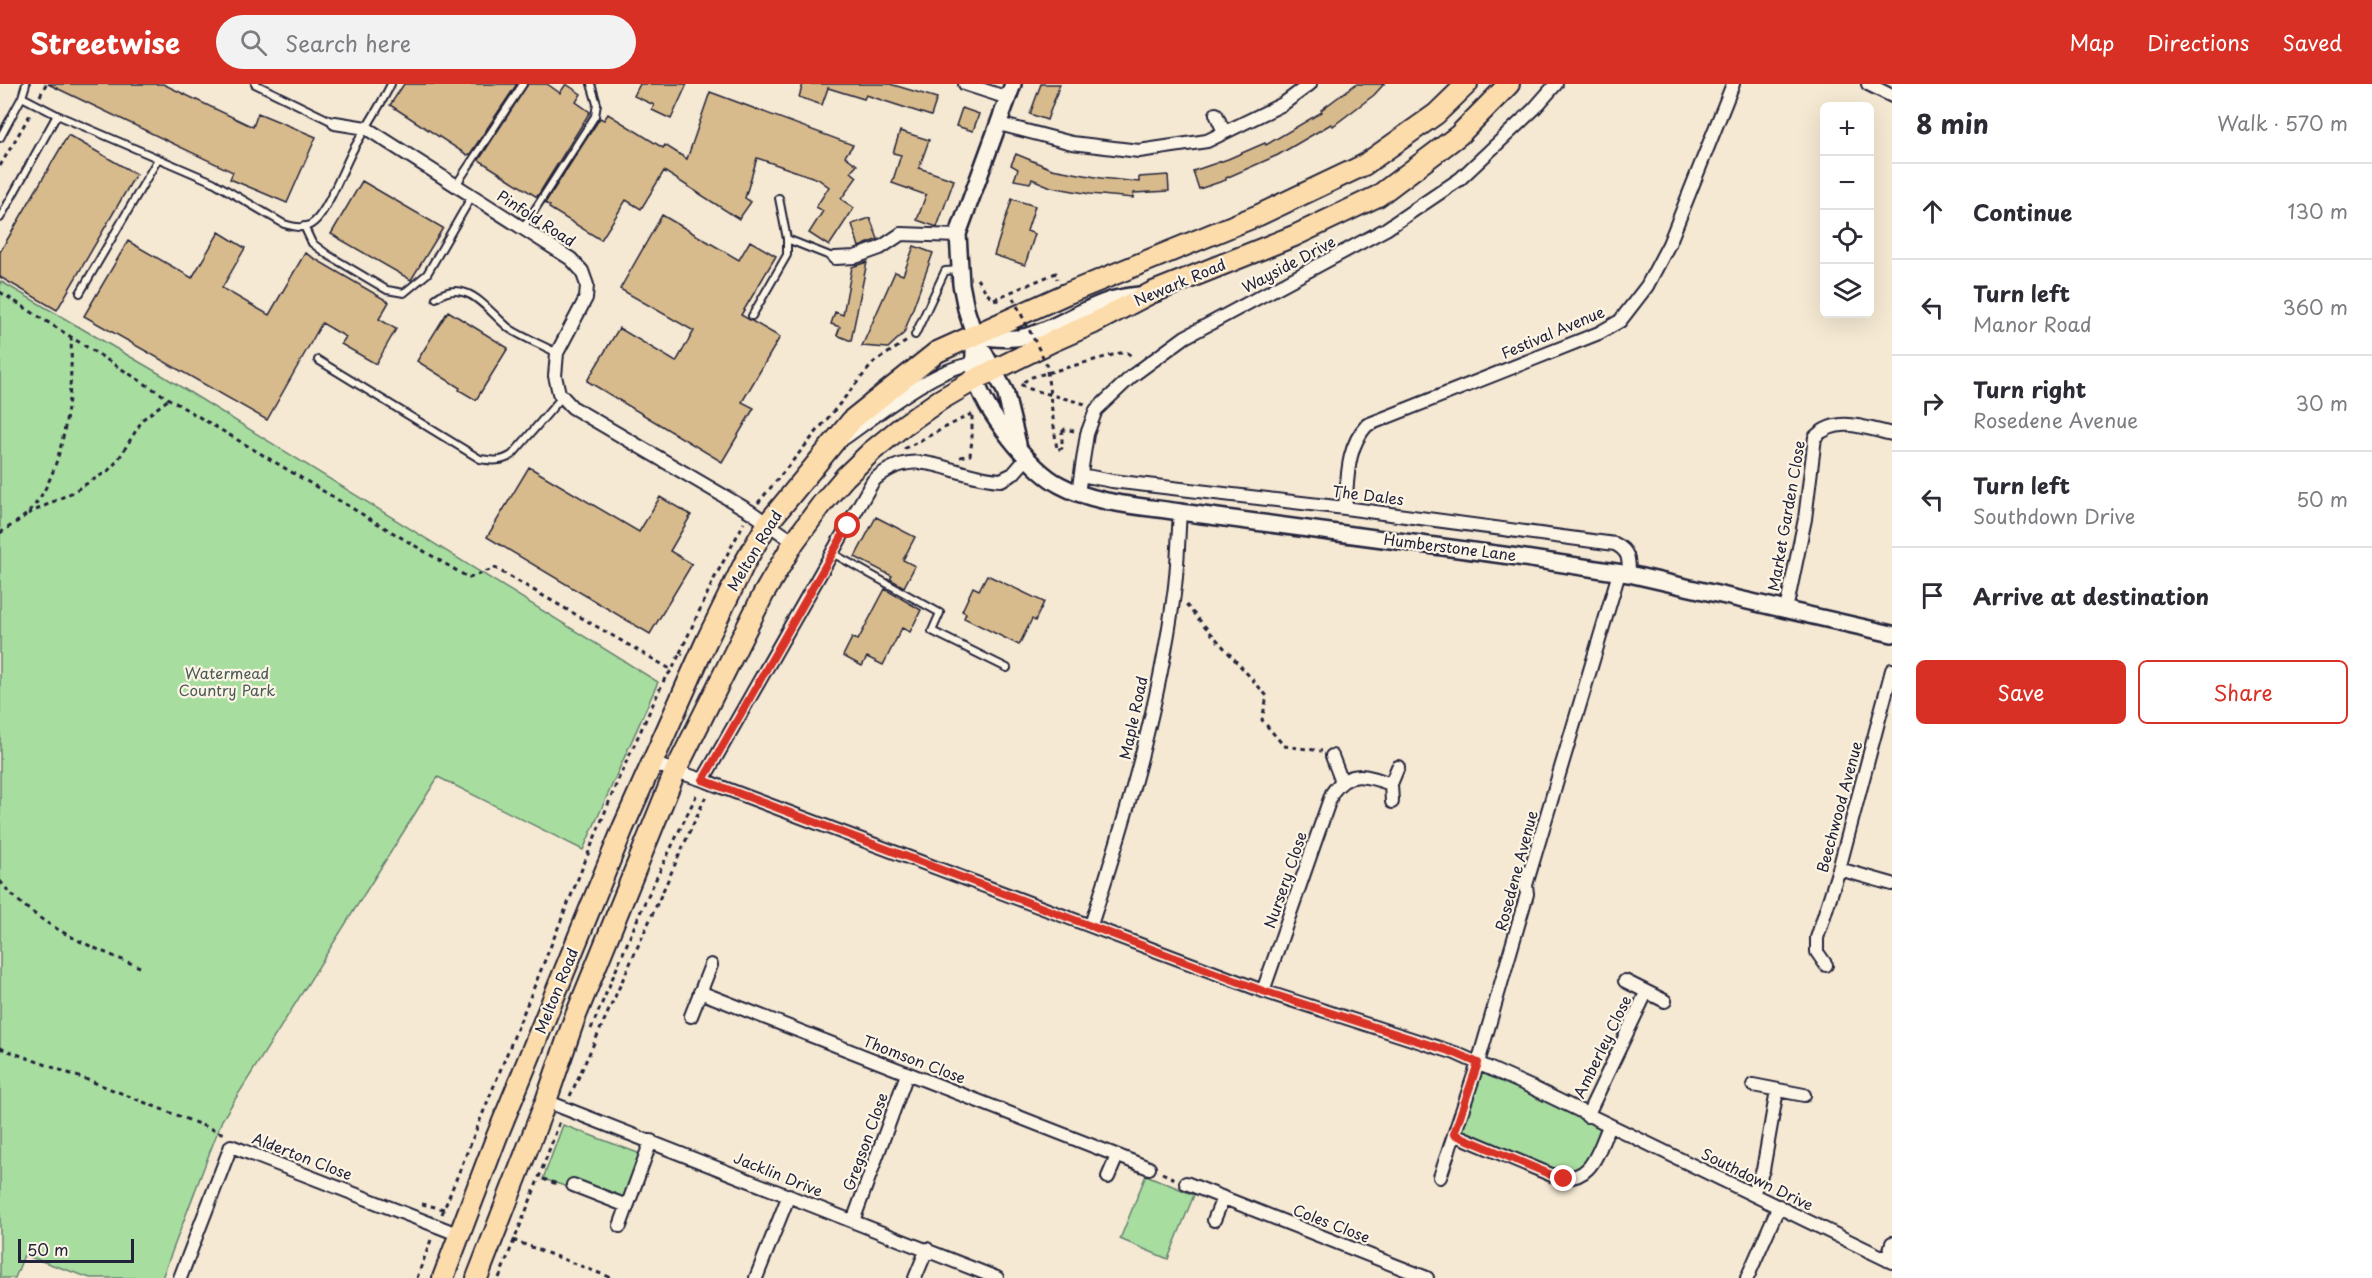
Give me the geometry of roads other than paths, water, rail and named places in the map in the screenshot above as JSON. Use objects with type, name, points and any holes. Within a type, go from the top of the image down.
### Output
[{"type":"highway","points":[[974,334],[1259,214],[1364,165],[1436,114],[1467,84]]},
{"type":"highway","name":"Newark Road","points":[[845,477],[904,426],[982,371],[1094,323],[1151,293],[1294,236],[1378,196],[1459,135],[1509,84]]},
{"type":"highway","name":"Melton Road","points":[[442,1278],[651,763],[722,607],[768,523],[853,418],[937,352],[974,334]]},
{"type":"highway","name":"Melton Road","points":[[477,1278],[495,1233],[555,1105],[574,1020],[675,772],[763,595],[794,542],[845,477]]},
{"type":"highway","name":"Melton Road","points":[[518,1086],[535,1076],[560,1023],[574,1020]]},
{"type":"street","points":[[965,84],[1010,91],[958,236],[966,309],[982,371]]},
{"type":"street","points":[[999,124],[1072,143],[1139,151],[1207,141],[1283,104],[1310,84]]},
{"type":"street","name":"Wayside Drive","points":[[1078,493],[1087,434],[1096,410],[1143,368],[1185,337],[1386,230],[1460,179],[1534,109],[1556,84]]},
{"type":"street","name":"Festival Avenue","points":[[1345,508],[1352,449],[1357,436],[1366,425],[1599,333],[1620,321],[1643,293],[1670,244],[1733,84]]},
{"type":"street","points":[[1868,84],[1892,96]]},
{"type":"street","points":[[1216,114],[1224,132]]},
{"type":"street","name":"Pinfold Road","points":[[335,123],[366,128],[571,259],[582,271],[587,285],[586,298],[557,353],[555,376],[562,397]]},
{"type":"street","points":[[835,258],[855,257],[872,251],[901,234],[958,236]]},
{"type":"street","points":[[974,334],[998,339],[1019,339],[1112,300],[1151,293]]},
{"type":"street","points":[[707,781],[873,481],[893,466],[914,461],[1001,480],[1013,474],[1023,454],[1005,391],[982,371],[959,366],[916,388],[825,452]]},
{"type":"street","name":"Humberstone Lane","points":[[982,371],[992,414],[1023,454],[1059,485],[1078,493],[1126,504],[1180,512],[1624,573],[1892,634]]},
{"type":"street","points":[[562,397],[572,407],[768,523],[794,542]]},
{"type":"street","name":"Market Garden Close","points":[[1786,610],[1805,519],[1815,437],[1834,424],[1892,434]]},
{"type":"street","name":"The Dales","points":[[1081,475],[1112,481],[1345,508],[1615,544],[1628,555],[1624,573]]},
{"type":"street","name":"Maple Road","points":[[1091,926],[1124,823],[1145,743],[1174,592],[1180,512]]},
{"type":"street","name":"Rosedene Avenue","points":[[1440,1177],[1478,1063],[1527,894],[1526,885],[1624,573]]},
{"type":"street","name":"Beechwood Avenue","points":[[1826,965],[1811,955],[1839,869],[1892,670]]},
{"type":"street","points":[[1332,756],[1342,782],[1351,777],[1360,776],[1391,784]]},
{"type":"street","points":[[651,763],[675,772]]},
{"type":"street","points":[[1392,802],[1391,784],[1398,767]]},
{"type":"street","name":"Southdown Drive","points":[[675,772],[707,781],[1263,991],[1455,1053],[1753,1193],[1889,1261]]},
{"type":"street","name":"Nursery Close","points":[[1263,991],[1332,793],[1342,782]]},
{"type":"street","points":[[1839,869],[1892,884]]},
{"type":"street","points":[[691,1016],[711,965]]},
{"type":"street","name":"Amberley Close","points":[[1625,981],[1665,1001]]},
{"type":"street","name":"Thomson Close","points":[[700,992],[1149,1168]]},
{"type":"street","name":"Amberley Close","points":[[1587,1116],[1646,993]]},
{"type":"street","name":"Gregson Close","points":[[853,1221],[907,1074]]},
{"type":"street","points":[[1753,1085],[1804,1095]]},
{"type":"street","points":[[1753,1193],[1762,1170],[1777,1090]]},
{"type":"street","name":"Jacklin Drive","points":[[555,1105],[998,1278]]},
{"type":"street","points":[[1454,1134],[1564,1179],[1582,1175],[1590,1167],[1609,1126]]},
{"type":"street","points":[[620,1226],[651,1141]]},
{"type":"street","name":"Alderton Close","points":[[180,1278],[231,1146],[460,1235]]},
{"type":"street","points":[[1108,1177],[1117,1156]]},
{"type":"street","name":"Coles Close","points":[[1186,1183],[1427,1278]]},
{"type":"street","points":[[573,1185],[627,1206]]},
{"type":"street","points":[[756,1278],[789,1195]]},
{"type":"street","points":[[1214,1220],[1223,1198]]},
{"type":"street","points":[[1747,1278],[1779,1206]]},
{"type":"street","points":[[1889,1261],[1892,1243]]},
{"type":"street","points":[[915,1278],[927,1249]]},
{"type":"lane","points":[[0,138],[22,97],[26,84]]},
{"type":"lane","points":[[255,84],[335,123]]},
{"type":"lane","points":[[22,97],[57,115],[213,183],[284,224],[296,228],[315,221],[323,209],[354,148],[391,84]]},
{"type":"lane","points":[[456,186],[523,84]]},
{"type":"lane","points":[[523,228],[595,116],[597,104],[591,84]]},
{"type":"lane","points":[[0,218],[57,115]]},
{"type":"lane","points":[[80,293],[158,159]]},
{"type":"lane","points":[[304,226],[312,243],[328,255],[387,290],[404,293],[427,274],[472,196]]},
{"type":"lane","points":[[752,316],[787,255],[787,239],[779,198]]},
{"type":"lane","points":[[787,239],[835,258]]},
{"type":"lane","points":[[915,335],[945,271],[960,270]]},
{"type":"lane","points":[[436,298],[442,293],[454,290],[466,292],[475,297],[512,330],[557,353]]},
{"type":"lane","points":[[318,360],[480,459],[491,461],[503,460],[512,455],[562,397]]},
{"type":"lane","points":[[832,553],[940,613],[932,631],[1007,669]]},
{"type":"park label","name":"Watermead Country Park","points":[[227,682]]}]
